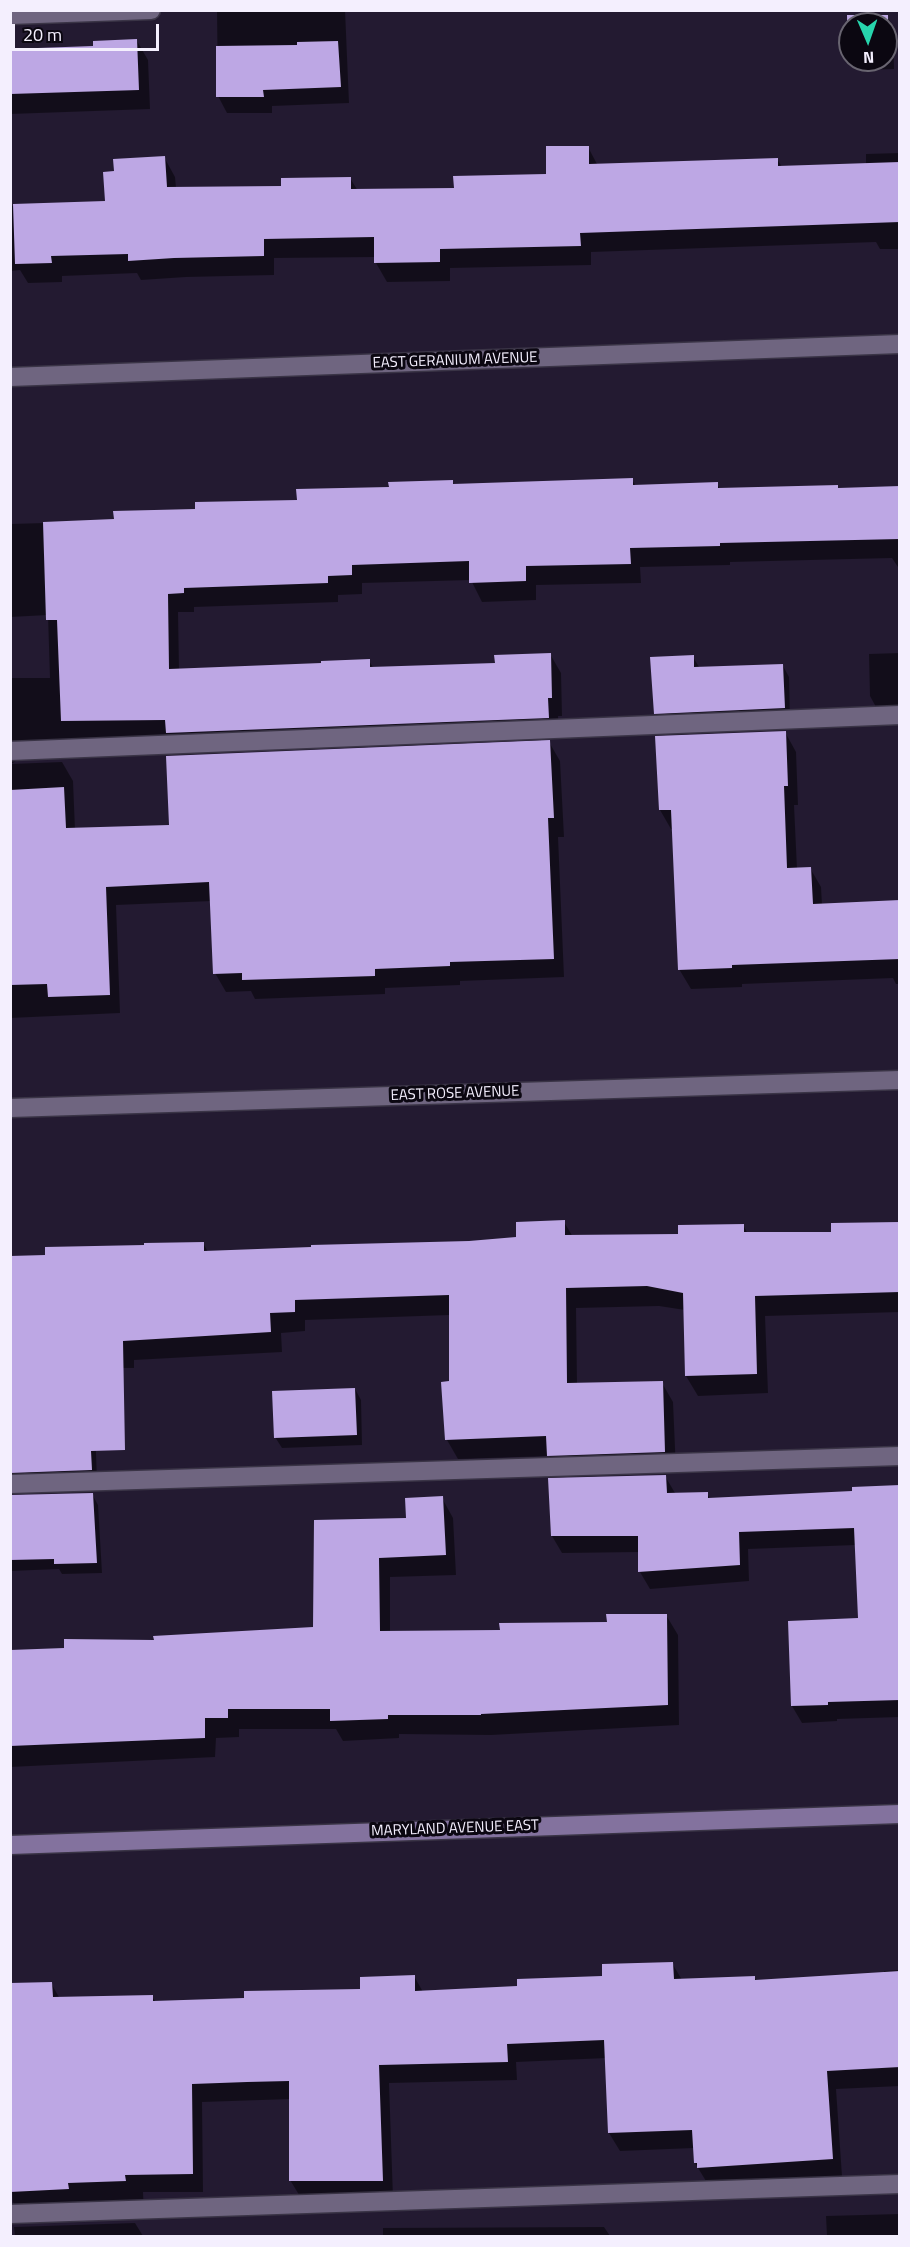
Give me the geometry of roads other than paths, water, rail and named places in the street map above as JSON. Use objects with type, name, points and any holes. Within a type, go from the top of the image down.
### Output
[{"type":"main road","name":"MARYLAND AVENUE EAST","points":[[10,1845],[900,1814]]},
{"type":"street","points":[[10,15],[151,10]]},
{"type":"street","name":"EAST GERANIUM AVENUE","points":[[10,377],[900,344]]},
{"type":"street","points":[[10,752],[900,715]]},
{"type":"street","name":"EAST ROSE AVENUE","points":[[10,1108],[900,1080]]},
{"type":"street","points":[[10,1484],[900,1456]]},
{"type":"street","points":[[10,2214],[900,2184]]}]
